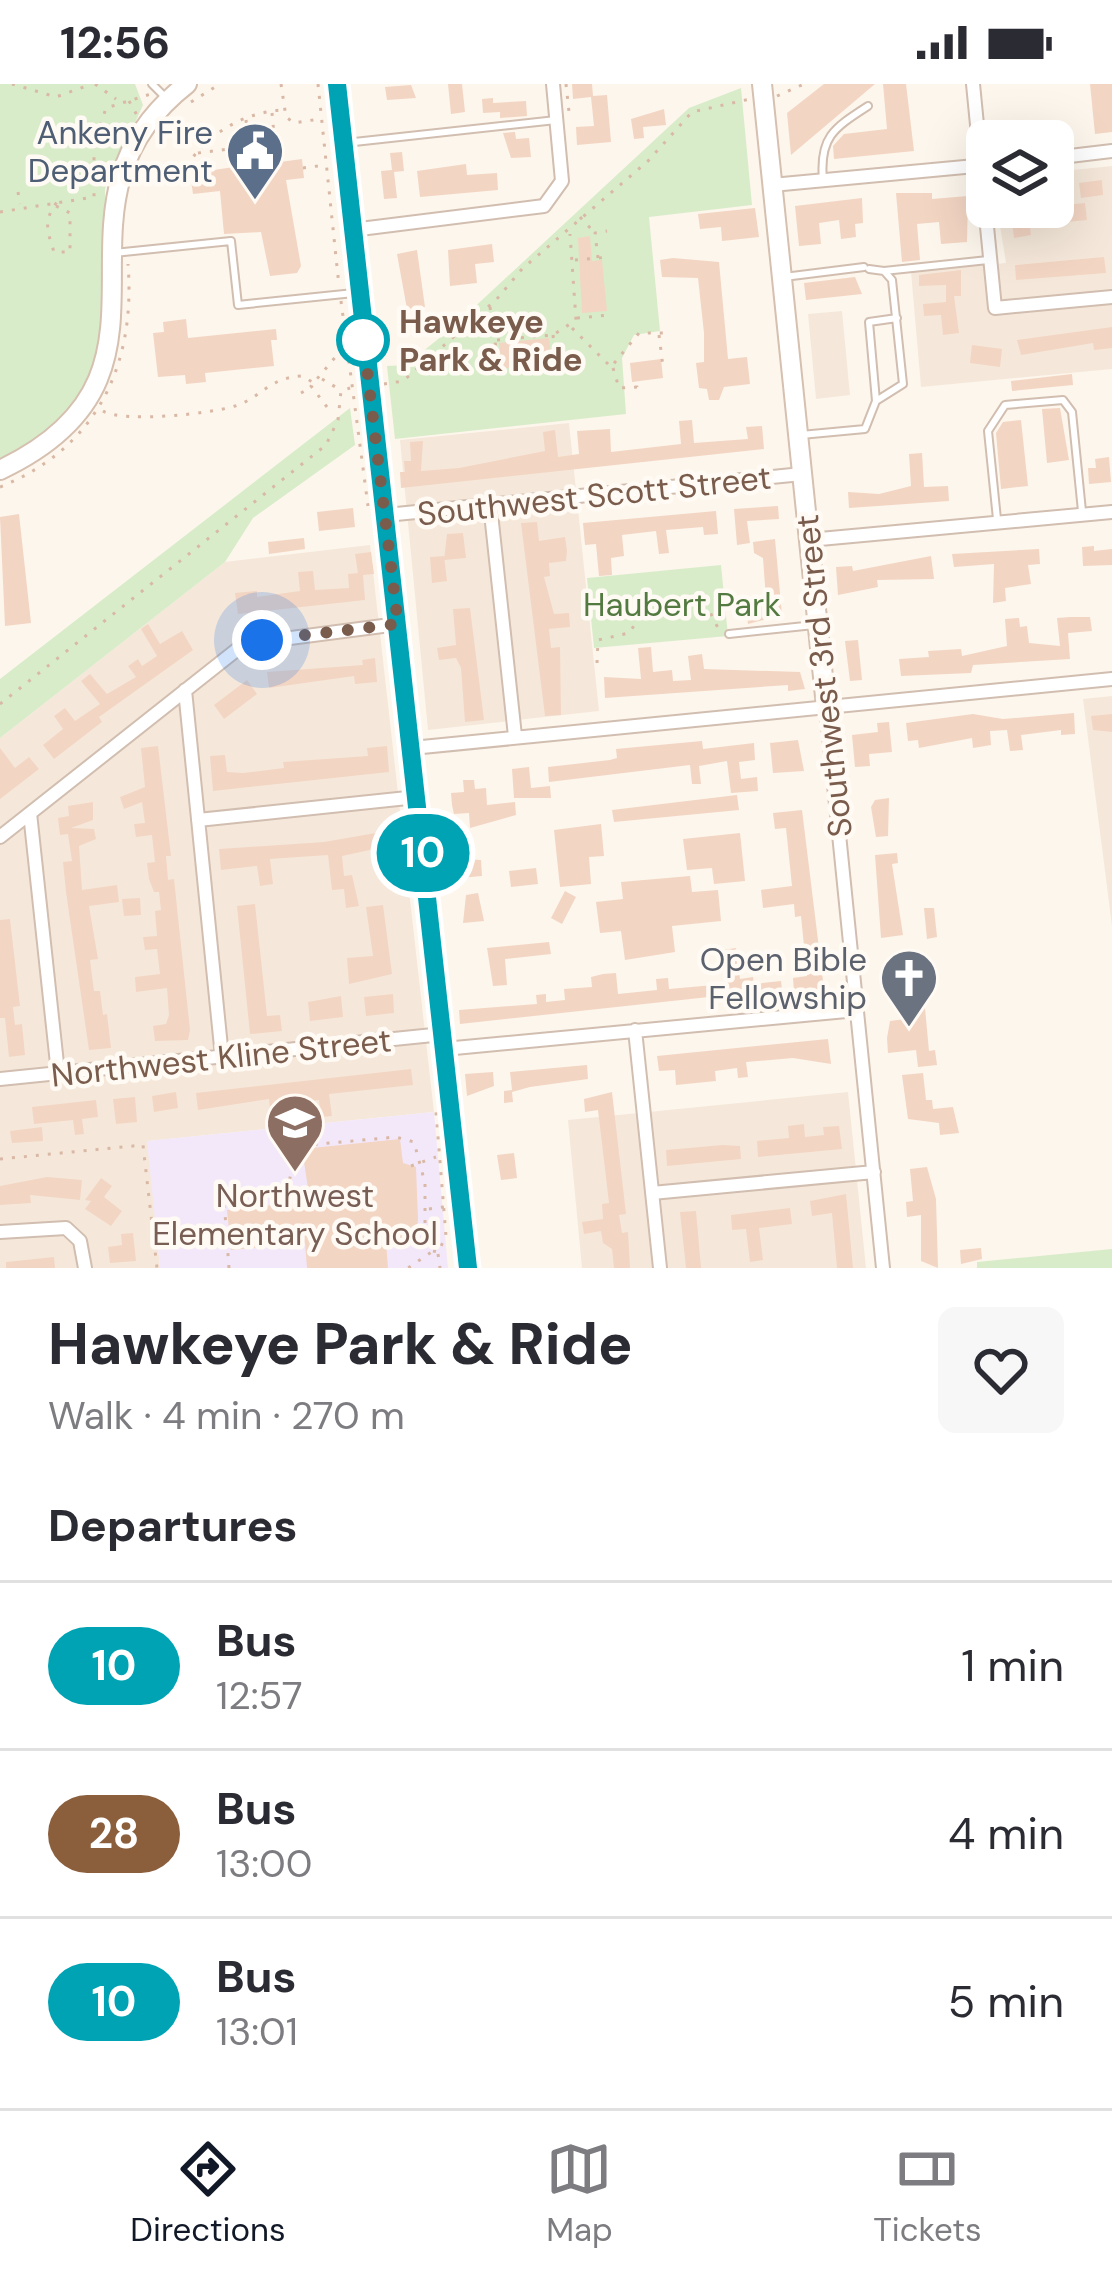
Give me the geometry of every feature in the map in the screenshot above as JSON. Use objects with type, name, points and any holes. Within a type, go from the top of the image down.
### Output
[{"type":"main road","points":[[0,470],[51,441],[92,392],[113,330],[110,214],[120,170],[140,130],[188,84]]},
{"type":"main road","points":[[337,84],[352,230],[349,294],[378,515],[398,624],[468,1268]]},
{"type":"main road","name":"Southwest 3rd Street","points":[[764,90],[826,706]]},
{"type":"street","points":[[352,230],[537,210],[554,196],[562,173],[562,116],[553,84]]},
{"type":"street","points":[[973,84],[978,120]]},
{"type":"street","points":[[1074,156],[1112,152]]},
{"type":"street","points":[[772,185],[966,167]]},
{"type":"street","points":[[988,228],[995,308],[1112,297]]},
{"type":"street","name":"Southwest Scott Street","points":[[378,515],[802,474]]},
{"type":"street","points":[[490,503],[515,736]]},
{"type":"street","points":[[809,540],[1112,512]]},
{"type":"street","points":[[0,837],[254,641],[398,624]]},
{"type":"street","points":[[412,748],[1112,679]]},
{"type":"street","points":[[185,690],[222,1057]]},
{"type":"street","name":"Southwest 3rd Street","points":[[826,706],[884,1268]]},
{"type":"street","points":[[198,820],[417,797]]},
{"type":"street","points":[[30,813],[58,1073]]},
{"type":"street","name":"Northwest Kline Street","points":[[0,1079],[222,1057],[857,1010]]},
{"type":"street","points":[[635,1030],[660,1268]]},
{"type":"street","points":[[652,1193],[874,1172]]},
{"type":"street","points":[[0,1232],[52,1226],[72,1232],[82,1247],[85,1268]]},
{"type":"lane","points":[[152,84],[168,100]]},
{"type":"lane","points":[[824,180],[822,143],[832,129],[868,106]]},
{"type":"lane","points":[[344,143],[562,116]]},
{"type":"lane","points":[[110,253],[231,241],[238,305],[349,294]]},
{"type":"lane","points":[[782,278],[990,259]]},
{"type":"lane","points":[[876,401],[903,384],[892,280],[884,272]]},
{"type":"lane","points":[[798,436],[865,429],[876,401],[869,322],[897,318]]},
{"type":"lane","points":[[998,523],[988,430],[992,421],[1005,406],[1063,400],[1072,412],[1082,515]]},
{"type":"lane","points":[[729,634],[818,625]]},
{"type":"path","points":[[12,84],[56,97],[81,84],[93,84],[118,100],[146,98]]},
{"type":"path","points":[[280,84],[282,110],[294,123],[321,118]]},
{"type":"path","points":[[318,84],[349,294],[345,348],[350,388],[378,515]]},
{"type":"path","points":[[562,116],[566,84]]},
{"type":"path","points":[[380,385],[404,381],[490,306],[522,269],[648,161],[692,112],[764,90],[804,84]]},
{"type":"path","points":[[0,212],[94,196],[94,144],[106,108],[104,94]]},
{"type":"path","points":[[56,97],[57,107]]},
{"type":"path","points":[[106,108],[118,100]]},
{"type":"path","points":[[188,182],[179,178],[196,153],[246,118],[282,110]]},
{"type":"path","points":[[272,111],[274,135]]},
{"type":"path","points":[[196,153],[251,147],[246,118]]},
{"type":"path","points":[[77,145],[94,144]]},
{"type":"path","points":[[303,168],[327,165]]},
{"type":"path","points":[[18,192],[20,206]]},
{"type":"path","points":[[57,204],[70,212],[70,252],[54,251],[47,233],[46,217],[57,204]]},
{"type":"path","points":[[580,218],[595,232],[598,258]]},
{"type":"path","points":[[497,340],[553,334],[571,327],[577,318],[569,230]]},
{"type":"path","points":[[595,232],[607,231]]},
{"type":"path","points":[[573,260],[609,257]]},
{"type":"path","points":[[490,306],[500,376]]},
{"type":"path","points":[[577,318],[610,315]]},
{"type":"path","points":[[571,327],[611,367],[619,388],[637,387],[637,395]]},
{"type":"path","points":[[611,367],[639,333],[661,333],[663,367]]},
{"type":"path","points":[[553,334],[557,369]]},
{"type":"path","points":[[302,394],[321,379],[345,348]]},
{"type":"path","points":[[100,409],[121,419],[236,406],[272,381],[303,376],[327,407]]},
{"type":"path","points":[[321,379],[340,391],[357,388]]},
{"type":"path","points":[[0,704],[326,445],[338,420],[340,391]]},
{"type":"path","points":[[655,616],[665,599]]},
{"type":"path","points":[[598,663],[598,640],[629,633],[644,609],[706,604],[718,631],[729,634]]},
{"type":"path","points":[[409,1268],[436,1251],[446,1236],[434,1100]]},
{"type":"path","points":[[286,1191],[298,1151],[308,1145],[408,1138],[428,1209],[424,1224],[440,1268]]},
{"type":"path","points":[[0,1159],[143,1145],[157,1268]]},
{"type":"path","points":[[411,1166],[436,1156]]},
{"type":"path","points":[[229,1268],[224,1200],[286,1191],[300,1197],[322,1193]]},
{"type":"path","points":[[416,1227],[424,1224]]},
{"type":"shaded area","points":[[1112,166],[1112,369],[921,387],[911,272],[1006,263],[1000,228],[1074,228],[1074,170]]},
{"type":"shaded area","points":[[842,311],[850,395],[816,399],[808,314]]},
{"type":"shaded area","points":[[569,423],[599,711],[428,730],[400,440]]},
{"type":"shaded area","points":[[370,545],[434,1112],[148,1141],[160,1268],[0,1268],[0,738],[225,562]]},
{"type":"shaded area","points":[[1112,696],[1112,926],[1083,699]]},
{"type":"shaded area","points":[[848,1092],[866,1268],[582,1268],[568,1120]]},
{"type":"shaded area","name":"Northwest Elementary School","points":[[434,1112],[448,1268],[160,1268],[147,1141]]},
{"type":"green space","points":[[0,84],[135,84],[143,105],[105,189],[104,339],[83,391],[53,429],[0,462]]},
{"type":"green space","points":[[741,88],[752,205],[649,217],[660,331],[634,335],[622,358],[626,414],[395,439],[387,366],[406,365],[453,327],[689,108]]},
{"type":"green space","points":[[350,408],[355,445],[253,518],[225,562],[0,738],[0,679]]},
{"type":"green space","name":"Haubert Park","points":[[721,565],[728,636],[594,648],[587,578]]},
{"type":"green space","points":[[1112,1249],[1112,1268],[977,1268],[977,1262]]},
{"type":"building","points":[[448,84],[462,84],[465,112],[451,114]]},
{"type":"building","points":[[572,84],[592,84],[593,96],[607,95],[611,142],[577,145],[576,127],[594,126],[591,97],[573,99]]},
{"type":"building","points":[[824,84],[875,84],[791,155],[787,113]]},
{"type":"building","points":[[883,84],[906,84],[914,151],[834,159],[833,146],[844,134],[887,129]]},
{"type":"building","points":[[1090,84],[1112,84],[1112,132],[1095,134]]},
{"type":"building","points":[[411,85],[416,98],[387,100],[385,87]]},
{"type":"building","points":[[493,98],[493,103],[526,101],[527,116],[500,118],[500,112],[483,113],[482,99]]},
{"type":"building","points":[[664,109],[666,125],[643,127],[644,138],[634,139],[631,119]]},
{"type":"building","name":"Ankeny Fire Department","points":[[273,130],[280,162],[302,159],[304,178],[286,180],[301,266],[297,273],[270,276],[261,232],[224,234],[220,191],[193,194],[191,180],[193,173],[248,165],[255,132]]},
{"type":"building","points":[[515,132],[516,139],[529,138],[531,157],[511,158],[503,133]]},
{"type":"building","points":[[402,152],[404,171],[394,172],[397,198],[384,199],[381,171],[392,170],[390,153]]},
{"type":"building","points":[[466,164],[467,175],[497,173],[498,190],[420,197],[417,171]]},
{"type":"building","points":[[1102,180],[1103,195],[1081,198],[1079,183]]},
{"type":"building","points":[[896,193],[932,193],[932,199],[966,196],[967,242],[941,244],[939,222],[917,224],[920,260],[902,262]]},
{"type":"building","points":[[862,198],[863,223],[855,224],[856,237],[841,239],[839,220],[819,223],[821,244],[799,246],[795,206]]},
{"type":"building","points":[[1085,203],[1087,220],[1074,221],[1074,204]]},
{"type":"building","points":[[755,208],[759,237],[722,241],[721,227],[700,229],[698,214]]},
{"type":"building","points":[[1013,228],[1030,228],[1031,235],[1014,238]]},
{"type":"building","points":[[590,236],[592,261],[602,260],[607,311],[582,313],[578,238]]},
{"type":"building","points":[[492,244],[494,262],[475,264],[477,283],[450,286],[448,250]]},
{"type":"building","points":[[417,250],[425,307],[407,309],[397,254]]},
{"type":"building","points":[[1104,257],[1106,273],[1016,280],[1015,265]]},
{"type":"building","points":[[660,260],[719,262],[728,359],[747,357],[750,384],[724,387],[719,400],[709,400],[707,389],[699,388],[696,363],[704,362],[704,333],[698,278],[662,277]]},
{"type":"building","points":[[961,270],[961,296],[954,296],[959,333],[943,335],[941,315],[924,316],[923,304],[946,302],[946,285],[919,286],[919,275]]},
{"type":"building","points":[[855,277],[862,294],[806,300],[804,283]]},
{"type":"building","points":[[186,319],[188,338],[276,329],[277,340],[271,340],[274,366],[205,373],[206,382],[186,384],[185,375],[158,377],[153,333],[164,332],[163,322]]},
{"type":"building","points":[[1112,327],[1112,348],[1094,350],[1093,343],[1021,355],[1017,340]]},
{"type":"building","points":[[549,338],[552,363],[502,369],[499,343]]},
{"type":"building","points":[[972,345],[1002,349],[1000,367],[970,363]]},
{"type":"building","points":[[661,359],[663,378],[632,382],[630,363]]},
{"type":"building","points":[[1072,374],[1073,385],[1012,391],[1011,381]]},
{"type":"building","points":[[1060,408],[1069,460],[1047,463],[1042,409]]},
{"type":"building","points":[[692,420],[694,443],[748,439],[746,427],[762,426],[764,449],[401,488],[404,461],[411,461],[410,442],[423,441],[421,471],[545,451],[543,432],[555,430],[558,457],[579,454],[577,431],[610,429],[611,452],[681,444],[679,421]]},
{"type":"building","points":[[1021,420],[1028,486],[1001,489],[996,433],[1003,422]]},
{"type":"building","points":[[922,453],[924,487],[948,486],[949,501],[849,508],[848,492],[879,494],[911,486],[909,454]]},
{"type":"building","points":[[1109,457],[1111,482],[1089,484],[1088,468],[1096,468],[1095,459]]},
{"type":"building","points":[[778,506],[779,519],[747,521],[750,543],[737,545],[734,509]]},
{"type":"building","points":[[353,508],[355,527],[319,531],[317,512]]},
{"type":"building","points":[[716,511],[718,534],[704,535],[703,527],[666,530],[669,553],[659,554],[656,531],[622,535],[624,556],[611,558],[612,575],[599,576],[596,544],[585,545],[583,523]]},
{"type":"building","points":[[19,514],[31,623],[5,626],[0,517]]},
{"type":"building","points":[[537,522],[539,541],[565,537],[567,551],[566,561],[549,563],[550,576],[544,577],[554,614],[569,613],[570,627],[549,629],[551,648],[560,647],[561,715],[545,716],[521,523]]},
{"type":"building","points":[[463,533],[466,558],[444,560],[447,534]]},
{"type":"building","points":[[304,538],[305,549],[269,554],[268,542]]},
{"type":"building","points":[[775,539],[782,615],[748,624],[747,615],[757,614],[755,600],[766,599],[763,558],[754,553],[753,542]]},
{"type":"building","points":[[1094,546],[1094,551],[1112,549],[1112,565],[1083,566],[1082,547]]},
{"type":"building","points":[[1039,549],[1040,564],[1028,565],[1031,584],[1005,588],[1006,601],[993,603],[994,564],[954,567],[952,554]]},
{"type":"building","points":[[371,552],[374,574],[363,575],[365,600],[238,614],[235,593],[257,591],[257,597],[300,591],[298,572],[313,571],[315,590],[349,588],[348,574],[358,573],[355,554]]},
{"type":"building","points":[[444,556],[447,581],[432,583],[430,557]]},
{"type":"building","points":[[931,556],[934,579],[877,580],[878,587],[838,595],[836,567],[852,566],[853,571]]},
{"type":"building","points":[[470,608],[484,720],[465,722],[461,668],[456,658],[439,660],[437,648],[456,645],[453,609]]},
{"type":"building","points":[[1090,617],[1092,631],[1068,633],[1070,659],[973,665],[971,673],[901,676],[899,659],[961,649],[962,656],[1007,646],[1005,619],[1019,618],[1020,627],[1027,626],[1029,643],[1060,646],[1057,618]]},
{"type":"building","points":[[148,624],[160,644],[182,631],[193,650],[99,717],[102,722],[54,759],[43,745],[63,729],[54,716],[65,708],[75,721],[100,704],[81,681],[90,674],[107,694],[136,677],[128,666],[138,659],[142,666],[157,656],[141,629]]},
{"type":"building","points":[[858,640],[862,680],[850,681],[845,641]]},
{"type":"building","points":[[651,647],[653,672],[672,670],[673,681],[691,680],[688,656],[702,654],[704,669],[800,672],[805,689],[788,691],[788,685],[605,698],[604,677],[641,679],[638,648]]},
{"type":"building","points":[[375,658],[377,682],[355,684],[354,676],[269,688],[267,672],[363,665],[362,660]]},
{"type":"building","points":[[247,680],[257,694],[224,719],[214,705]]},
{"type":"building","points":[[1074,713],[1075,734],[1061,735],[1061,730],[1021,735],[1023,750],[1010,751],[1007,730],[990,731],[991,745],[973,748],[972,738],[919,748],[918,740],[908,741],[906,723],[973,714],[1003,719]]},
{"type":"building","points":[[1112,714],[1112,732],[1093,730],[1091,716]]},
{"type":"building","points":[[889,722],[892,752],[869,754],[870,766],[855,767],[852,735],[878,732],[877,723]]},
{"type":"building","points":[[798,740],[804,771],[773,773],[770,743]]},
{"type":"building","points":[[702,741],[703,749],[754,743],[755,760],[739,762],[741,779],[757,777],[758,791],[731,793],[727,761],[699,766],[701,784],[692,784],[690,765],[549,782],[548,767],[610,760],[617,758],[616,749]]},
{"type":"building","points":[[158,746],[171,856],[166,856],[168,880],[174,879],[188,1040],[155,1041],[153,1026],[166,1024],[169,1015],[167,988],[136,992],[135,977],[160,974],[157,949],[145,950],[143,937],[157,936],[155,911],[161,910],[147,863],[155,862],[152,835],[136,837],[134,824],[145,823],[142,802],[124,809],[120,797],[145,787],[141,748]]},
{"type":"building","points":[[387,746],[389,772],[213,791],[210,756],[225,755],[227,772],[243,773],[284,768],[283,762],[368,756],[367,748]]},
{"type":"building","points":[[0,748],[15,768],[29,757],[39,769],[0,799]]},
{"type":"building","points":[[529,767],[531,788],[550,786],[551,798],[514,798],[512,769]]},
{"type":"building","points":[[463,780],[474,780],[475,789],[486,788],[487,805],[515,802],[516,815],[470,828],[469,813],[454,814],[452,805],[451,793],[464,792]]},
{"type":"building","points":[[737,795],[739,810],[614,822],[612,810]]},
{"type":"building","points":[[889,798],[888,836],[876,837],[871,807],[875,800]]},
{"type":"building","points":[[93,802],[93,820],[71,828],[94,829],[96,839],[79,846],[82,890],[117,885],[119,902],[89,906],[98,959],[90,960],[94,991],[100,991],[103,1015],[107,1014],[111,1048],[89,1050],[63,862],[72,861],[68,834],[60,835],[58,818],[69,816],[68,806]]},
{"type":"building","points":[[802,810],[824,989],[794,992],[793,978],[807,976],[801,916],[795,917],[794,904],[763,908],[761,890],[792,886],[786,828],[775,829],[773,813]]},
{"type":"building","points":[[601,824],[604,856],[589,857],[591,884],[560,887],[554,830]]},
{"type":"building","points":[[393,830],[394,862],[380,863],[379,848],[342,856],[344,876],[352,875],[359,906],[346,908],[344,889],[332,890],[328,855],[270,859],[273,884],[260,886],[257,866],[221,870],[219,849],[324,842]]},
{"type":"building","points":[[740,833],[745,881],[714,884],[712,868],[687,870],[683,839]]},
{"type":"building","points":[[897,853],[898,863],[892,864],[903,935],[881,938],[875,855]]},
{"type":"building","points":[[458,859],[481,860],[482,876],[460,878]]},
{"type":"building","points":[[536,868],[538,884],[511,887],[509,871]]},
{"type":"building","points":[[690,876],[692,892],[718,890],[721,921],[672,926],[675,952],[625,960],[621,931],[600,933],[596,902],[623,899],[621,882]]},
{"type":"building","points":[[565,891],[576,897],[562,924],[551,918]]},
{"type":"building","points":[[478,893],[484,921],[463,923],[466,895]]},
{"type":"building","points":[[140,898],[141,915],[124,916],[122,899]]},
{"type":"building","points":[[255,904],[267,1016],[280,1015],[282,1031],[250,1034],[237,906]]},
{"type":"building","points":[[383,905],[392,974],[349,984],[347,958],[373,956],[366,907]]},
{"type":"building","points":[[924,908],[934,908],[937,937],[927,939]]},
{"type":"building","points":[[10,919],[20,1006],[13,1007],[15,1025],[22,1024],[25,1055],[9,1057],[5,1018],[0,1018],[0,920]]},
{"type":"building","points":[[549,942],[551,954],[505,959],[507,985],[493,986],[487,948]]},
{"type":"building","points":[[736,948],[740,979],[753,977],[754,984],[781,981],[782,989],[460,1024],[459,1010],[537,1004],[536,995],[546,994],[546,1002],[565,1000],[564,989],[592,987],[591,977],[603,974],[616,973],[618,994],[657,990],[656,979],[668,978],[669,989],[725,984],[722,950]]},
{"type":"building","points":[[909,977],[911,990],[890,992],[889,979]]},
{"type":"building","points":[[393,994],[394,1013],[366,1016],[364,997]]},
{"type":"building","points":[[341,996],[343,1017],[310,1021],[308,1002]]},
{"type":"building","name":"Open Bible Fellowship","points":[[925,1008],[929,1051],[935,1050],[937,1065],[918,1067],[916,1050],[888,1053],[887,1038],[890,1021],[913,1018],[912,1011]]},
{"type":"building","points":[[828,1039],[831,1064],[793,1058],[746,1062],[748,1077],[738,1078],[737,1068],[715,1071],[716,1081],[676,1085],[675,1070],[659,1071],[657,1056]]},
{"type":"building","points":[[587,1065],[588,1079],[512,1092],[513,1102],[504,1103],[504,1091],[512,1090],[510,1072]]},
{"type":"building","points":[[411,1069],[413,1085],[329,1094],[332,1116],[321,1117],[319,1100],[297,1103],[298,1119],[283,1120],[284,1128],[272,1129],[269,1099],[198,1110],[196,1093]]},
{"type":"building","points":[[493,1072],[494,1086],[467,1096],[465,1074]]},
{"type":"building","points":[[923,1073],[926,1100],[932,1100],[933,1109],[953,1107],[959,1133],[940,1135],[939,1123],[908,1119],[902,1075]]},
{"type":"building","points":[[176,1092],[178,1108],[154,1112],[152,1096]]},
{"type":"building","points":[[612,1092],[626,1214],[619,1215],[622,1233],[628,1232],[630,1268],[614,1268],[612,1249],[603,1243],[601,1231],[584,1234],[582,1222],[603,1219],[602,1204],[609,1203],[598,1110],[585,1112],[584,1099]]},
{"type":"building","points":[[135,1097],[137,1122],[116,1124],[113,1099]]},
{"type":"building","points":[[96,1100],[98,1117],[82,1119],[84,1134],[75,1135],[73,1120],[34,1124],[32,1107]]},
{"type":"building","points":[[804,1124],[805,1137],[824,1135],[823,1127],[839,1126],[842,1149],[758,1157],[757,1141],[789,1138],[788,1126]]},
{"type":"building","points":[[42,1127],[43,1141],[12,1143],[10,1131]]},
{"type":"building","name":"Northwest Elementary School","points":[[400,1139],[403,1163],[416,1167],[418,1219],[416,1239],[386,1242],[388,1268],[307,1268],[305,1243],[231,1250],[227,1210],[310,1201],[302,1149]]},
{"type":"building","points":[[740,1146],[741,1159],[667,1166],[666,1150]]},
{"type":"building","points":[[514,1153],[517,1178],[501,1180],[497,1155]]},
{"type":"building","points":[[927,1167],[936,1199],[938,1268],[921,1261],[921,1215],[907,1217],[906,1202],[913,1201],[910,1169]]},
{"type":"building","points":[[47,1177],[82,1180],[80,1200],[30,1195],[31,1203],[0,1205],[0,1186]]},
{"type":"building","points":[[101,1178],[112,1186],[104,1197],[122,1211],[111,1226],[85,1209],[91,1201],[85,1200]]},
{"type":"building","points":[[846,1194],[853,1268],[837,1268],[832,1213],[812,1216],[810,1201]]},
{"type":"building","points":[[790,1208],[792,1224],[759,1228],[763,1260],[750,1262],[746,1229],[732,1230],[731,1215]]},
{"type":"building","points":[[696,1211],[701,1268],[686,1268],[680,1212]]},
{"type":"building","points":[[133,1233],[136,1261],[110,1263],[108,1247],[122,1245],[121,1234]]},
{"type":"building","points":[[981,1248],[982,1259],[961,1264],[960,1250]]},
{"type":"building","points":[[54,1257],[55,1268],[6,1268],[6,1262]]},
{"type":"bus line","name":"10","points":[[337,84],[468,1268]]},
{"type":"place","name":"Ankeny Fire Department","points":[[255,202]]},
{"type":"place","name":"Hawkeye Park & Ride","points":[[363,340]]},
{"type":"place","name":"Open Bible Fellowship","points":[[909,1029]]},
{"type":"place","name":"Northwest Elementary School","points":[[295,1174]]},
{"type":"route","points":[[262,640],[398,624],[362,328],[363,340]]}]
